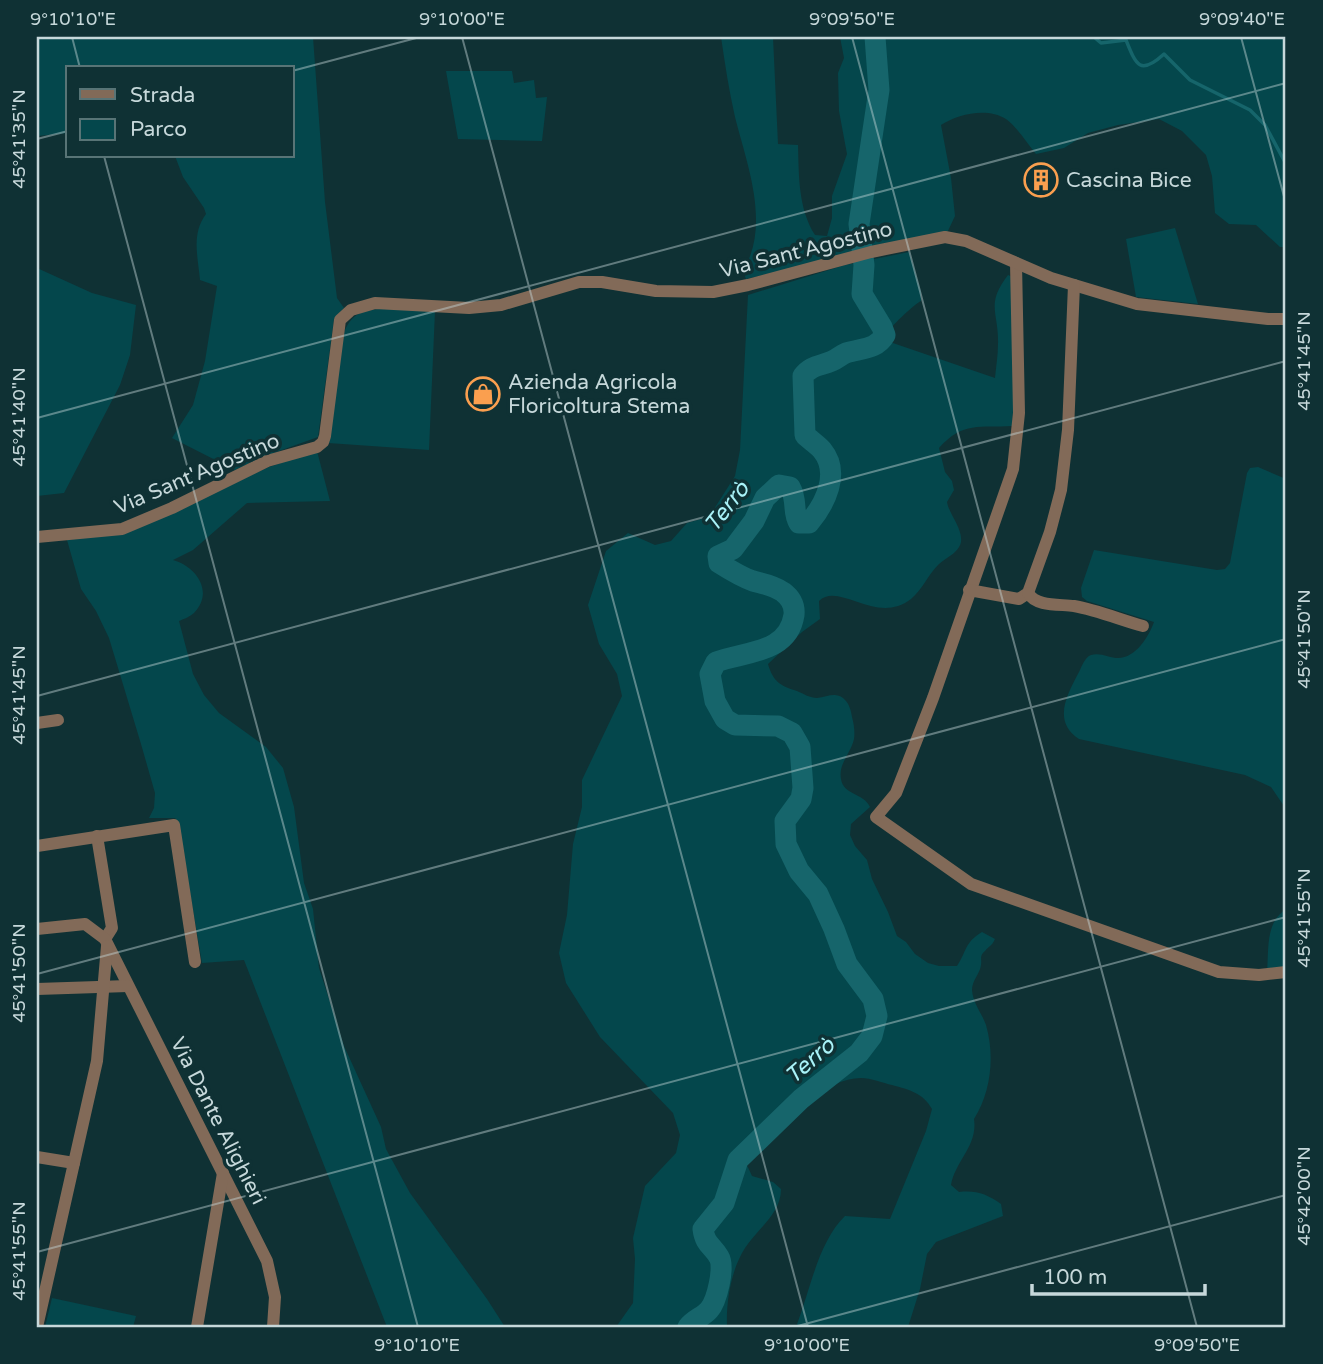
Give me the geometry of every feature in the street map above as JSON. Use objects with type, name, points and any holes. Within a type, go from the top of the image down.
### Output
[{"type":"street","name":"Via Sant'Agostino","points":[[37,537],[122,529],[172,509],[267,461],[317,447],[325,436],[340,320],[351,310],[375,303],[469,308],[501,305],[579,282],[602,282],[656,291],[713,292],[871,252],[945,237],[966,242],[1051,278],[1137,304],[1286,319]]},
{"type":"street","points":[[1016,263],[1019,413],[1013,469],[933,698],[896,793],[876,817],[971,884],[1219,972],[1259,975],[1286,972]]},
{"type":"street","points":[[969,590],[1019,599],[1028,593],[1050,532],[1061,490],[1068,430],[1074,285]]},
{"type":"street","points":[[1028,593],[1031,599],[1038,602],[1077,607],[1143,626]]},
{"type":"street","points":[[37,723],[58,720]]},
{"type":"street","points":[[37,846],[174,825],[195,962]]},
{"type":"street","points":[[37,1327],[97,1061],[105,987],[106,941],[112,928],[97,836]]},
{"type":"street","points":[[37,929],[85,924],[106,941]]},
{"type":"street","name":"Via Dante Alighieri","points":[[106,941],[267,1261],[275,1297],[273,1327]]},
{"type":"street","points":[[37,989],[128,986]]},
{"type":"street","points":[[37,1157],[74,1163]]},
{"type":"street","points":[[197,1327],[223,1173]]},
{"type":"green space","points":[[37,37],[313,37],[325,202],[337,298],[344,308],[334,319],[318,437],[235,470],[172,438],[193,405],[205,361],[217,286],[200,280],[197,238],[206,214],[183,177],[176,158],[294,158],[294,66],[66,66],[66,133],[37,136]]},
{"type":"green space","points":[[721,37],[773,37],[778,144],[798,145],[800,191],[805,214],[815,235],[827,236],[832,218],[832,196],[847,154],[839,111],[838,73],[844,58],[840,37],[1286,37],[1286,247],[1280,247],[1256,225],[1229,224],[1215,213],[1212,176],[1206,155],[1182,131],[1159,119],[1088,133],[1064,148],[1036,154],[1006,119],[990,113],[973,113],[941,125],[955,216],[947,233],[746,279],[743,271],[755,234],[754,194],[733,107]]},
{"type":"green space","points":[[446,71],[512,71],[514,83],[534,80],[536,98],[547,97],[542,141],[458,139]]},
{"type":"green space","points":[[1175,228],[1198,304],[1136,297],[1126,239]]},
{"type":"green space","points":[[909,252],[921,292],[921,301],[891,328],[890,342],[995,378],[998,348],[995,309],[997,294],[1008,275],[1022,281],[1012,426],[964,430],[956,433],[939,448],[945,472],[952,481],[954,490],[947,502],[960,532],[961,542],[955,552],[934,569],[911,599],[898,606],[885,608],[827,596],[819,601],[820,619],[768,664],[772,675],[782,685],[814,698],[840,696],[849,707],[854,725],[854,739],[841,768],[841,779],[849,791],[867,802],[870,807],[851,824],[850,835],[867,860],[872,879],[897,936],[906,942],[915,954],[928,963],[939,966],[957,966],[969,944],[982,932],[995,939],[982,954],[972,990],[989,1037],[991,1061],[988,1086],[974,1119],[973,1137],[951,1185],[959,1192],[986,1195],[1001,1204],[1003,1216],[936,1242],[927,1254],[908,1327],[796,1327],[821,1253],[845,1216],[890,1219],[926,1131],[932,1109],[920,1096],[905,1089],[865,1078],[845,1081],[829,1087],[799,1110],[746,1163],[752,1176],[773,1182],[781,1189],[780,1198],[773,1213],[745,1248],[736,1266],[727,1307],[727,1327],[616,1327],[633,1303],[633,1238],[645,1186],[676,1153],[680,1135],[673,1113],[600,1037],[566,983],[559,953],[567,915],[573,844],[582,807],[582,780],[622,696],[617,674],[599,644],[588,605],[606,551],[628,533],[655,545],[671,541],[687,523],[709,517],[735,476],[740,450],[748,295],[845,265]]},
{"type":"green space","points":[[37,268],[92,293],[136,305],[130,355],[120,385],[64,493],[37,496]]},
{"type":"green space","points":[[388,308],[435,311],[429,450],[328,443],[345,329],[359,314]]},
{"type":"green space","points":[[317,451],[330,501],[247,503],[193,550],[173,560],[189,568],[200,580],[203,596],[193,614],[179,621],[193,674],[204,695],[219,713],[266,747],[283,768],[294,807],[304,883],[313,909],[319,968],[344,1046],[381,1127],[386,1149],[410,1193],[505,1327],[387,1327],[244,960],[202,963],[178,822],[175,818],[149,818],[154,808],[155,793],[141,744],[109,638],[96,611],[81,589],[67,540],[129,530],[269,467]]},
{"type":"green space","points":[[1258,467],[1286,479],[1286,809],[1271,787],[1245,775],[1079,739],[1071,732],[1064,716],[1070,690],[1087,658],[1094,654],[1118,658],[1131,654],[1145,640],[1154,622],[1087,601],[1082,597],[1081,588],[1094,550],[1217,570],[1225,569],[1230,563],[1247,473],[1250,468]]},
{"type":"green space","points":[[1286,909],[1286,970],[1267,972],[1271,929]]},
{"type":"green space","points":[[52,1298],[136,1316],[133,1327],[45,1327]]},
{"type":"waterway","name":"Terrò","points":[[688,1327],[709,1310],[717,1292],[721,1262],[707,1242],[703,1229],[724,1203],[738,1160],[801,1099],[859,1053],[872,1036],[877,1016],[873,999],[847,964],[818,894],[799,871],[786,844],[785,821],[801,799],[803,788],[800,747],[792,733],[778,726],[735,725],[725,719],[715,701],[710,674],[716,662],[764,649],[783,637],[790,628],[794,608],[786,594],[736,573],[719,563],[718,556],[733,549],[754,521],[765,498],[779,485],[790,487],[799,523],[809,523],[825,498],[829,488],[830,468],[822,450],[805,435],[803,376],[813,368],[846,353],[873,346],[885,335],[862,294],[864,265],[859,224],[879,90],[875,37]]},
{"type":"waterway","points":[[1094,37],[1101,43],[1126,40],[1136,61],[1144,66],[1164,54],[1190,80],[1250,110],[1265,125],[1286,164]]},
{"type":"place","name":"Cascina Bice","points":[[1041,180]]},
{"type":"place","name":"Azienda Agricola Floricoltura Stema","points":[[483,394]]}]
